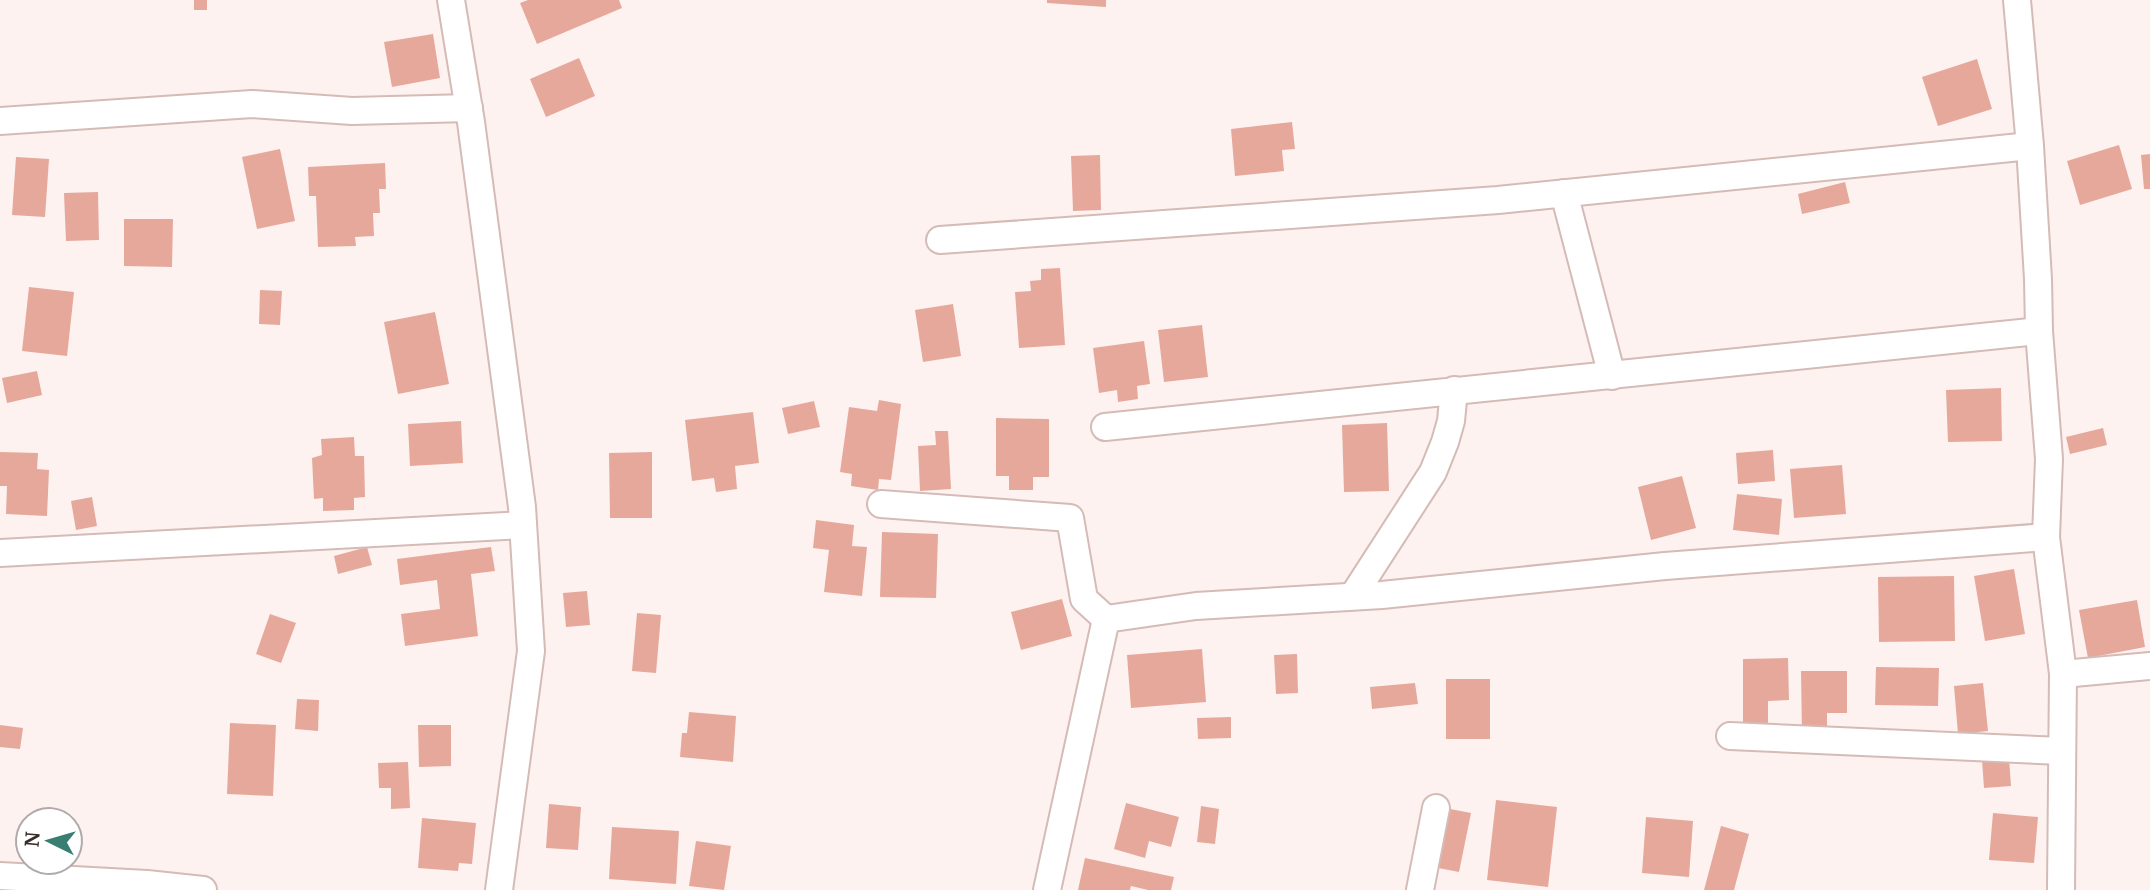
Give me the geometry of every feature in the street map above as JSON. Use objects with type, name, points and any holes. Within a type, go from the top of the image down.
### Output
[{"type":"street","points":[[451,0],[469,108],[523,525],[531,651],[499,890]]},
{"type":"street","points":[[2017,0],[2030,146],[2039,331],[2049,459],[2046,537],[2063,674],[2061,890]]},
{"type":"street","points":[[0,121],[252,104],[352,111],[469,108]]},
{"type":"street","points":[[940,240],[1498,200],[2030,146]]},
{"type":"street","points":[[1564,192],[1612,376]]},
{"type":"street","points":[[1105,427],[2039,331]]},
{"type":"street","points":[[1353,596],[1433,472],[1448,431],[1454,390]]},
{"type":"street","points":[[881,504],[1070,517],[1084,599],[1106,619]]},
{"type":"street","points":[[0,554],[523,525]]},
{"type":"street","points":[[1106,619],[1196,606],[1353,596],[1500,584],[1665,566],[2046,537]]},
{"type":"street","points":[[1047,890],[1106,619]]},
{"type":"street","points":[[2063,674],[2150,666]]},
{"type":"street","points":[[1730,736],[2062,751]]},
{"type":"street","points":[[1420,890],[1436,808]]},
{"type":"street","points":[[0,876],[147,884],[203,890]]},
{"type":"building","points":[[194,0],[207,0],[207,10],[194,10]]},
{"type":"building","points":[[528,0],[619,0],[622,8],[537,44],[520,3]]},
{"type":"building","points":[[1047,0],[1106,0],[1106,7],[1047,3]]},
{"type":"building","points":[[433,34],[440,78],[392,87],[384,42]]},
{"type":"building","points":[[579,58],[595,96],[546,117],[530,79]]},
{"type":"building","points":[[1977,59],[1992,109],[1938,126],[1922,77]]},
{"type":"building","points":[[1292,122],[1295,149],[1282,150],[1284,171],[1235,176],[1231,129]]},
{"type":"building","points":[[2119,145],[2132,189],[2080,205],[2067,161]]},
{"type":"building","points":[[280,149],[295,221],[257,229],[242,157]]},
{"type":"building","points":[[2150,154],[2150,189],[2144,189],[2141,155]]},
{"type":"building","points":[[1100,155],[1101,210],[1073,211],[1071,156]]},
{"type":"building","points":[[16,157],[49,159],[45,217],[12,215]]},
{"type":"building","points":[[385,163],[386,189],[379,189],[380,213],[373,213],[374,236],[355,237],[356,246],[318,247],[316,196],[309,196],[308,167]]},
{"type":"building","points":[[1845,182],[1850,203],[1802,214],[1798,194]]},
{"type":"building","points":[[98,192],[99,240],[66,241],[64,193]]},
{"type":"building","points":[[124,219],[173,219],[172,267],[124,266]]},
{"type":"building","points":[[1060,268],[1065,345],[1019,348],[1015,292],[1031,291],[1030,281],[1041,280],[1041,269]]},
{"type":"building","points":[[29,287],[74,292],[67,356],[22,351]]},
{"type":"building","points":[[260,290],[282,291],[280,325],[259,324]]},
{"type":"building","points":[[953,304],[961,356],[923,362],[915,310]]},
{"type":"building","points":[[435,312],[449,384],[398,394],[384,322]]},
{"type":"building","points":[[1202,325],[1208,377],[1164,382],[1158,330]]},
{"type":"building","points":[[1144,341],[1150,384],[1137,386],[1138,399],[1118,402],[1117,390],[1099,393],[1093,348]]},
{"type":"building","points":[[37,371],[42,395],[7,403],[2,378]]},
{"type":"building","points":[[2001,388],[2002,441],[1948,442],[1946,390]]},
{"type":"building","points":[[879,400],[901,404],[891,480],[879,479],[878,490],[851,486],[852,474],[840,472],[849,407],[877,411]]},
{"type":"building","points":[[814,401],[820,427],[788,434],[782,408]]},
{"type":"building","points":[[753,412],[759,463],[735,466],[737,489],[716,492],[714,478],[692,481],[685,420]]},
{"type":"building","points":[[996,418],[1049,419],[1049,477],[1033,477],[1033,490],[1009,490],[1009,476],[996,476]]},
{"type":"building","points":[[461,421],[463,463],[410,466],[408,424]]},
{"type":"building","points":[[1387,423],[1389,491],[1344,492],[1342,425]]},
{"type":"building","points":[[2103,428],[2107,445],[2070,454],[2066,437]]},
{"type":"building","points":[[935,431],[948,431],[951,489],[920,491],[918,446],[936,445]]},
{"type":"building","points":[[354,437],[355,456],[364,456],[365,497],[354,498],[354,510],[323,511],[323,498],[314,499],[312,458],[322,455],[321,439]]},
{"type":"building","points":[[1773,450],[1775,481],[1738,484],[1736,453]]},
{"type":"building","points":[[0,452],[38,453],[37,469],[49,470],[47,516],[6,514],[7,486],[0,486]]},
{"type":"building","points":[[652,452],[652,518],[610,518],[609,453]]},
{"type":"building","points":[[1842,465],[1846,514],[1794,518],[1790,469]]},
{"type":"building","points":[[1682,476],[1696,528],[1651,540],[1638,487]]},
{"type":"building","points":[[1737,494],[1782,499],[1779,535],[1733,530]]},
{"type":"building","points":[[92,497],[97,526],[76,530],[71,501]]},
{"type":"building","points":[[816,520],[854,525],[852,546],[867,547],[862,596],[824,592],[829,550],[813,548]]},
{"type":"building","points":[[882,532],[938,534],[936,598],[880,597]]},
{"type":"building","points":[[367,547],[372,565],[338,574],[334,556]]},
{"type":"building","points":[[491,547],[495,571],[471,574],[478,636],[405,646],[401,614],[440,609],[437,580],[400,585],[397,559]]},
{"type":"building","points":[[2014,569],[2025,634],[1985,641],[1974,576]]},
{"type":"building","points":[[1954,576],[1955,641],[1879,642],[1878,577]]},
{"type":"building","points":[[587,591],[590,625],[566,627],[563,593]]},
{"type":"building","points":[[1062,599],[1072,636],[1021,650],[1011,612]]},
{"type":"building","points":[[2137,600],[2145,647],[2088,658],[2079,610]]},
{"type":"building","points":[[637,613],[661,615],[656,673],[632,671]]},
{"type":"building","points":[[270,614],[296,623],[281,663],[256,654]]},
{"type":"building","points":[[1202,649],[1206,702],[1131,708],[1127,655]]},
{"type":"building","points":[[1297,654],[1298,693],[1276,694],[1274,655]]},
{"type":"building","points":[[1788,658],[1789,700],[1768,701],[1768,723],[1743,723],[1743,659]]},
{"type":"building","points":[[1876,667],[1939,668],[1938,706],[1875,705]]},
{"type":"building","points":[[1801,671],[1847,671],[1847,713],[1827,713],[1827,735],[1802,735]]},
{"type":"building","points":[[1446,679],[1490,679],[1490,739],[1446,739]]},
{"type":"building","points":[[1415,683],[1418,704],[1372,709],[1370,687]]},
{"type":"building","points":[[1983,683],[1988,731],[1958,734],[1954,686]]},
{"type":"building","points":[[297,699],[319,700],[318,731],[295,729]]},
{"type":"building","points":[[689,712],[736,716],[733,762],[680,757],[682,733],[687,733]]},
{"type":"building","points":[[1231,717],[1231,738],[1198,739],[1197,718]]},
{"type":"building","points":[[230,723],[276,725],[273,796],[227,794]]},
{"type":"building","points":[[0,725],[23,728],[20,749],[0,747]]},
{"type":"building","points":[[418,725],[451,725],[451,766],[419,767]]},
{"type":"building","points":[[2009,758],[2011,786],[1984,788],[1982,760]]},
{"type":"building","points":[[408,762],[410,808],[391,809],[391,788],[379,788],[378,763]]},
{"type":"building","points":[[1496,800],[1557,807],[1548,887],[1487,880]]},
{"type":"building","points":[[1126,803],[1179,817],[1171,847],[1149,841],[1145,858],[1114,849]]},
{"type":"building","points":[[549,804],[581,807],[578,850],[546,848]]},
{"type":"building","points":[[1201,806],[1219,809],[1215,844],[1197,842]]},
{"type":"building","points":[[1440,807],[1471,813],[1459,872],[1428,866]]},
{"type":"building","points":[[1993,813],[2038,817],[2034,863],[1989,860]]},
{"type":"building","points":[[1646,817],[1693,821],[1689,877],[1642,873]]},
{"type":"building","points":[[422,818],[476,823],[472,864],[459,863],[458,871],[418,868]]},
{"type":"building","points":[[1721,826],[1749,834],[1734,890],[1704,890]]},
{"type":"building","points":[[612,827],[679,831],[676,884],[609,879]]},
{"type":"building","points":[[696,841],[731,846],[724,890],[689,886]]},
{"type":"building","points":[[1085,858],[1174,877],[1171,890],[1148,890],[1131,886],[1130,890],[1078,890]]}]
